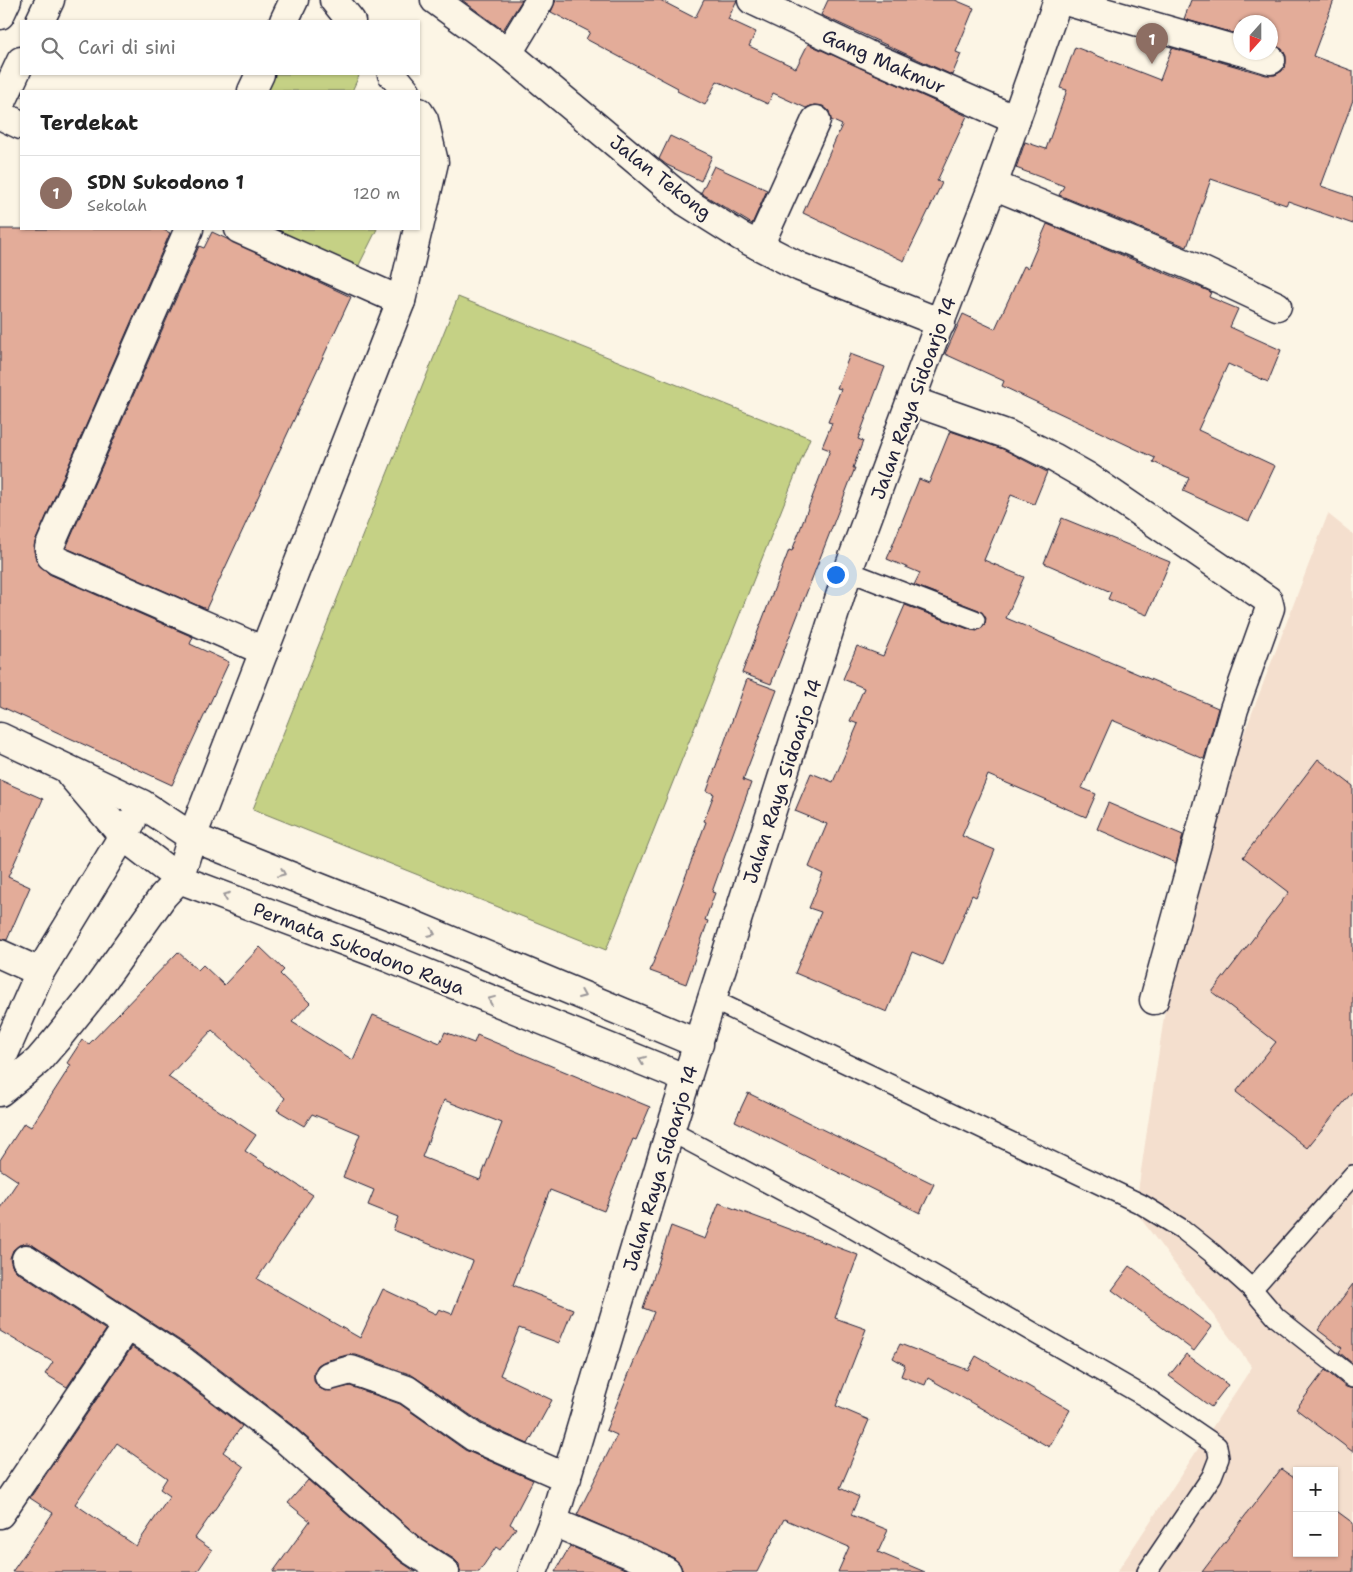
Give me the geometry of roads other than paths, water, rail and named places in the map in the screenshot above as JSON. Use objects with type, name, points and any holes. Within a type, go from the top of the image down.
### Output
[{"type":"street","points":[[0,14],[7,0]]},
{"type":"street","points":[[40,20],[50,0]]},
{"type":"street","points":[[284,20],[294,0]]},
{"type":"street","points":[[334,0],[349,20]]},
{"type":"street","name":"Jalan Tekong","points":[[435,0],[508,53],[686,202],[759,246],[800,267],[941,323]]},
{"type":"street","points":[[508,53],[540,0]]},
{"type":"street","name":"Gang Makmur","points":[[752,0],[866,54],[1016,120]]},
{"type":"street","name":"Jalan Raya Sidoarjo 14","points":[[533,1572],[553,1522],[567,1478],[670,1131],[848,571],[993,184],[1058,0]]},
{"type":"street","points":[[1062,0],[1233,49]]},
{"type":"street","points":[[0,106],[20,63]]},
{"type":"street","points":[[252,90],[260,75]]},
{"type":"street","points":[[393,75],[405,90]]},
{"type":"street","points":[[420,114],[424,120],[434,162],[420,220]]},
{"type":"street","points":[[0,115],[20,125]]},
{"type":"street","points":[[759,246],[816,120]]},
{"type":"street","points":[[993,184],[1196,268],[1277,306]]},
{"type":"street","points":[[189,230],[50,548],[51,556],[58,561],[264,651]]},
{"type":"street","points":[[241,230],[401,301]]},
{"type":"street","points":[[0,1092],[38,1061],[56,1040],[94,993],[163,896],[179,879],[192,837],[401,301],[418,230]]},
{"type":"street","points":[[913,398],[1009,435],[1062,462],[1088,477],[1268,600],[1270,608],[1234,709],[1154,1000]]},
{"type":"street","name":"Permata Sukodono Raya","points":[[0,737],[142,804],[192,837],[699,1044]]},
{"type":"street","name":"Permata Sukodono Raya","points":[[65,768],[123,836],[179,879],[389,958],[687,1079]]},
{"type":"street","points":[[0,1063],[40,972],[142,804]]},
{"type":"street","points":[[389,958],[404,922]]},
{"type":"street","points":[[0,954],[40,972]]},
{"type":"street","points":[[26,1259],[184,1362],[286,1440],[411,1550],[445,1572]]},
{"type":"street","points":[[0,1514],[128,1325]]},
{"type":"street","points":[[329,1376],[351,1370],[407,1390],[474,1437],[567,1478]]},
{"type":"street","points":[[553,1522],[668,1572]]},
{"type":"lane","points":[[848,571],[975,620]]},
{"type":"lane","points":[[713,1000],[1141,1204],[1182,1229],[1252,1289],[1276,1317],[1353,1378]]},
{"type":"lane","points":[[670,1131],[845,1224],[1147,1398],[1217,1446],[1219,1458],[1212,1476],[1147,1572]]},
{"type":"lane","points":[[1252,1289],[1353,1176]]},
{"type":"place","name":"SDN Sukodono 1","points":[[1152,64]]}]
